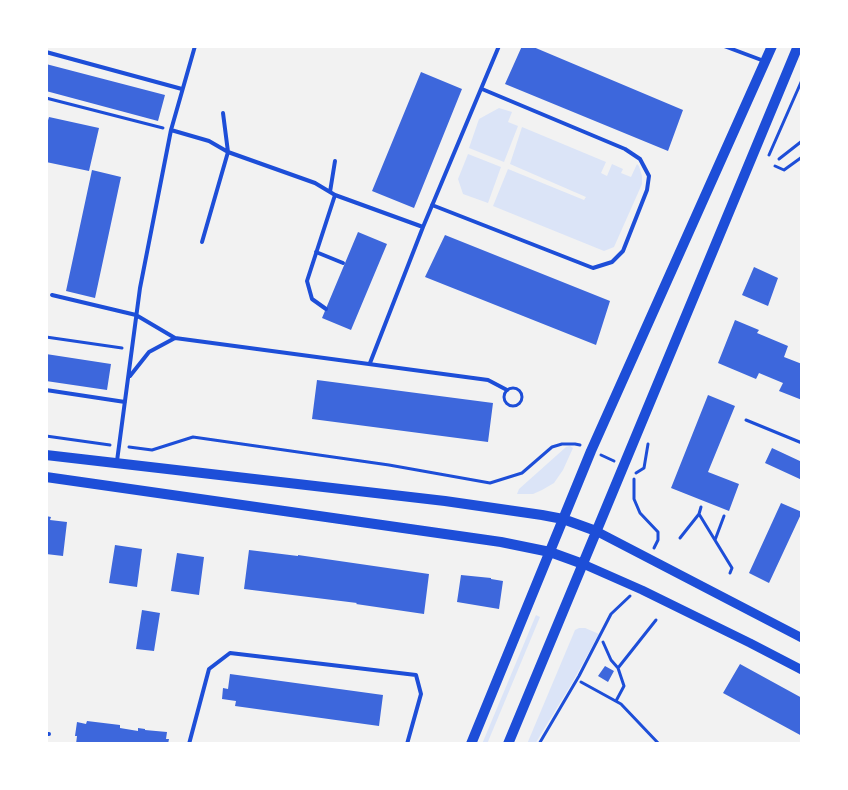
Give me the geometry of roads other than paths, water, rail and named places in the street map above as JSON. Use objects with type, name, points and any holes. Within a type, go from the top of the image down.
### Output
[{"type":"main road","points":[[471,744],[591,451],[772,46]]},
{"type":"main road","points":[[508,744],[798,46]]},
{"type":"main road","points":[[46,455],[445,501],[563,519],[596,531]]},
{"type":"main road","points":[[46,477],[488,540],[550,552],[583,564]]},
{"type":"street","points":[[596,531],[802,638]]},
{"type":"street","points":[[583,564],[650,594],[802,670]]},
{"type":"lane","points":[[116,464],[136,315],[171,130],[195,46]]},
{"type":"lane","points":[[370,364],[423,227],[499,46]]},
{"type":"lane","points":[[724,46],[765,61]]},
{"type":"lane","points":[[46,52],[182,89]]},
{"type":"lane","points":[[432,205],[593,268],[612,262],[622,251],[647,190],[649,176],[640,159],[625,149],[482,89]]},
{"type":"lane","points":[[202,242],[228,152],[223,114]]},
{"type":"lane","points":[[171,130],[209,140],[228,152],[315,183],[335,195],[423,227]]},
{"type":"lane","points":[[330,192],[335,161]]},
{"type":"lane","points":[[326,308],[312,298],[307,281],[335,195]]},
{"type":"lane","points":[[316,252],[343,263]]},
{"type":"lane","points":[[52,295],[136,315],[175,338],[488,380],[507,390]]},
{"type":"lane","points":[[128,378],[149,352],[175,338]]},
{"type":"lane","points":[[46,390],[125,402]]},
{"type":"lane","points":[[189,744],[209,669],[230,653],[416,675],[421,694],[407,744]]}]
